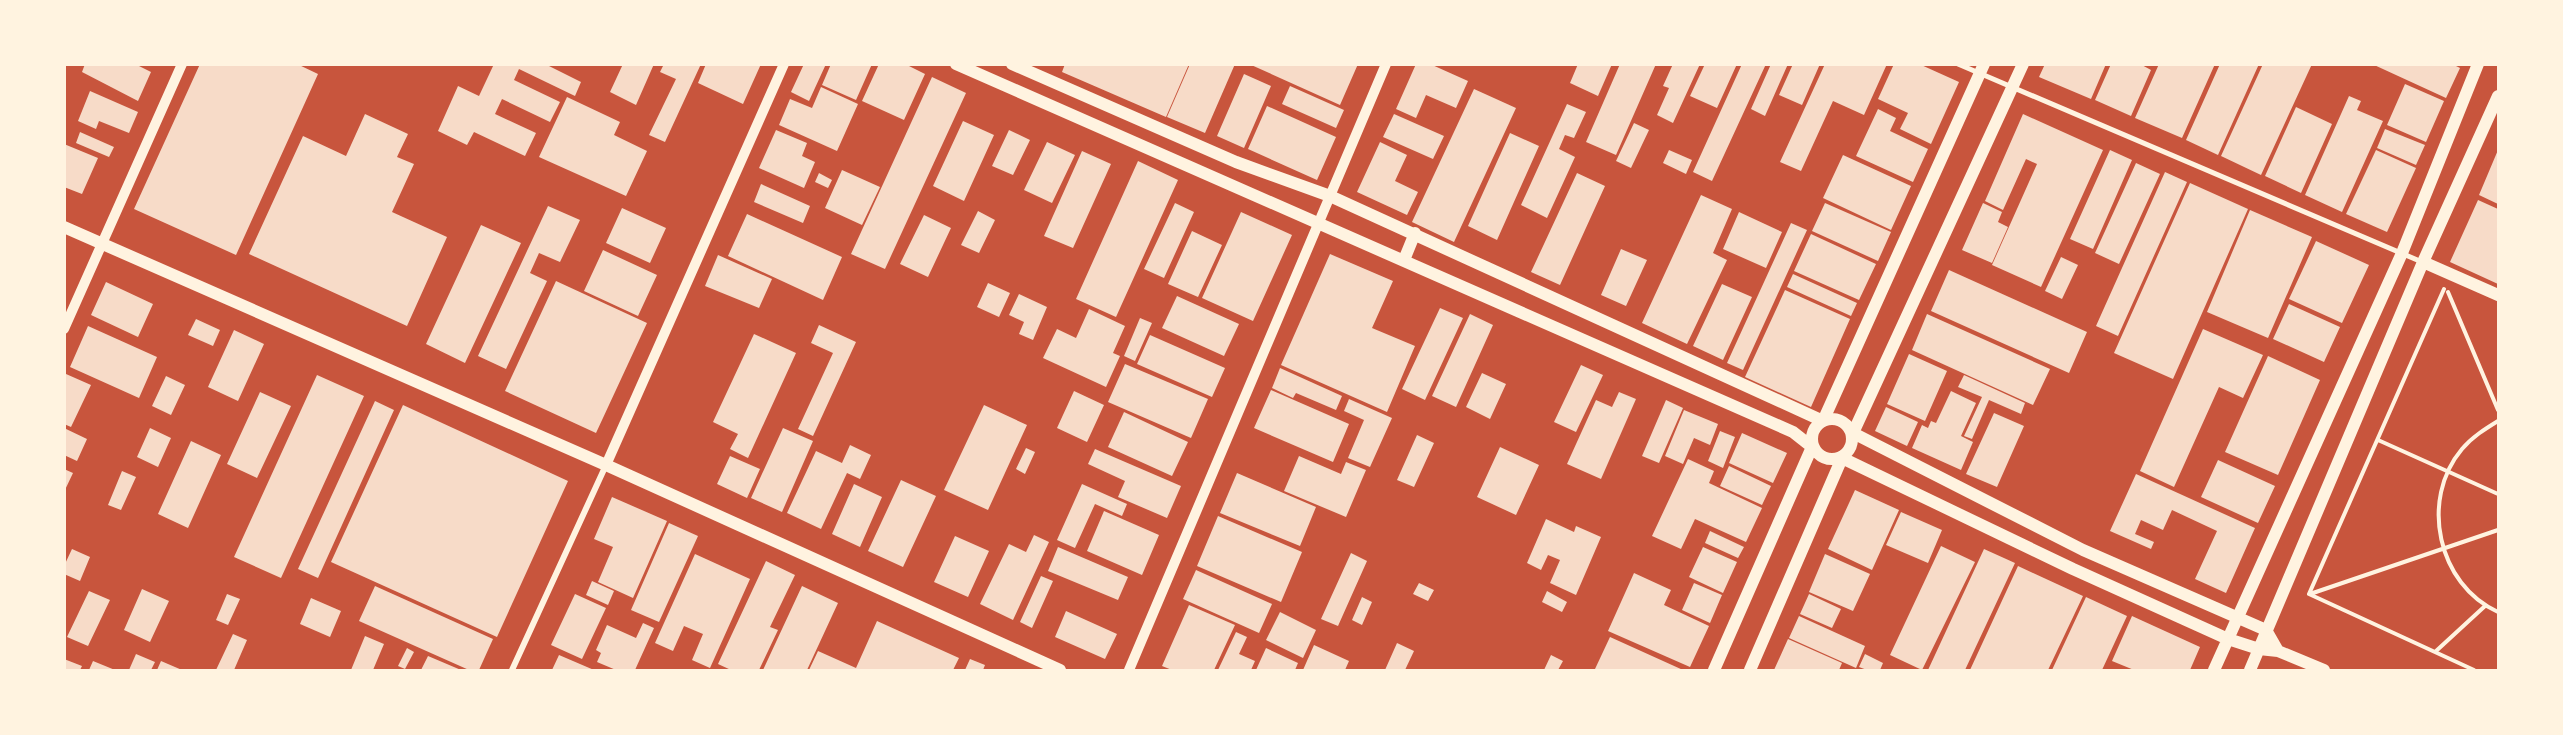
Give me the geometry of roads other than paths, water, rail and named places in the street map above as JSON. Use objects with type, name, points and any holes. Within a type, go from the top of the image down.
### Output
[{"type":"main road","points":[[956,64],[1793,432],[1817,454],[1825,458],[1842,458],[2073,569],[2228,639],[2259,649],[2278,651],[2324,670]]},
{"type":"main road","points":[[1012,64],[1236,162],[1330,196],[1415,233],[1823,421],[1838,421],[1847,425],[1853,433],[2084,550],[2266,630],[2278,651]]},
{"type":"main road","points":[[1750,670],[1842,458],[1848,453],[1853,443],[1853,433],[2023,64]]},
{"type":"main road","points":[[2214,670],[2402,253],[2478,64]]},
{"type":"main road","points":[[1714,670],[1812,447],[1812,435],[1823,421],[1982,69]]},
{"type":"main road","points":[[2250,670],[2423,262],[2499,96]]},
{"type":"main road","points":[[1137,143],[1145,123]]},
{"type":"main road","points":[[1227,182],[1236,162]]},
{"type":"main road","points":[[64,227],[606,465],[1060,670]]},
{"type":"main road","points":[[1404,260],[1415,233]]},
{"type":"main road","points":[[2423,262],[2499,295]]},
{"type":"main road","points":[[2073,569],[2084,550]]},
{"type":"street","points":[[64,329],[182,64]]},
{"type":"street","points":[[512,670],[606,465],[784,64]]},
{"type":"street","points":[[1129,670],[1317,222],[1386,64]]},
{"type":"street","points":[[1958,64],[1982,69],[2012,88],[2423,262]]}]
